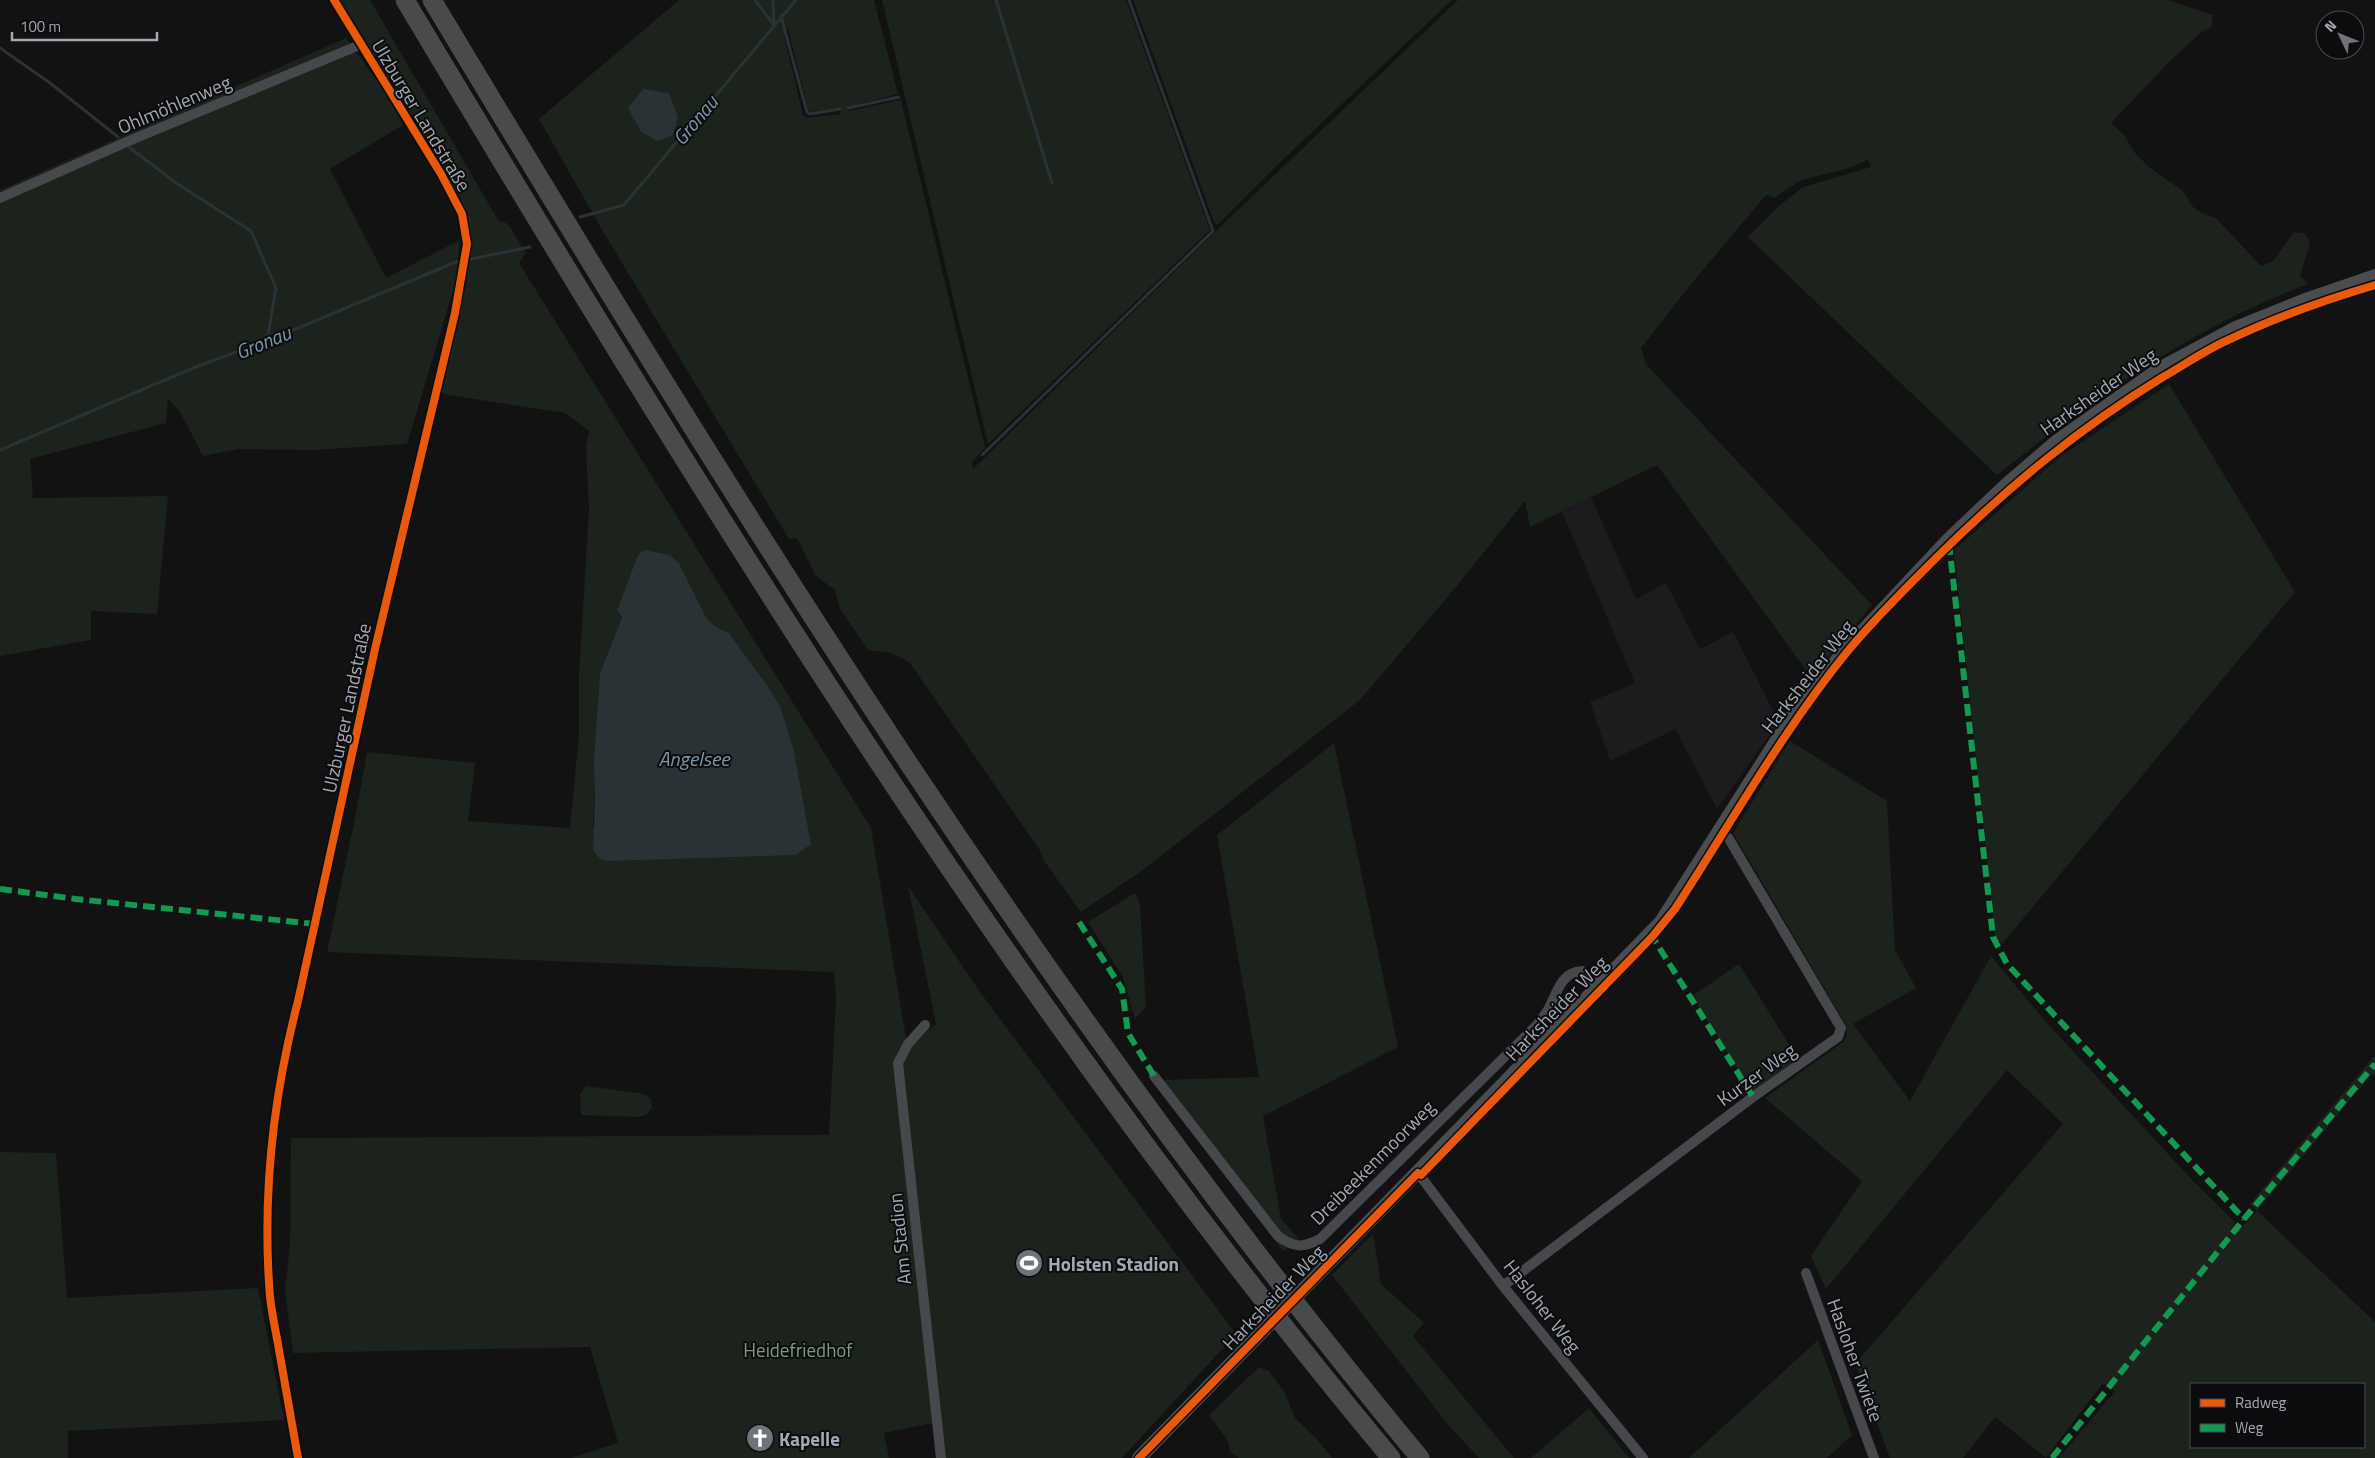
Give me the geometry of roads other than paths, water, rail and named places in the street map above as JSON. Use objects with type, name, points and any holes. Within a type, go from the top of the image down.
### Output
[{"type":"highway","points":[[405,0],[641,391],[865,741],[1036,993],[1194,1209],[1391,1458]]},
{"type":"highway","points":[[432,0],[652,365],[811,616],[952,829],[1135,1092],[1218,1204],[1420,1458]]},
{"type":"main road","name":"Harksheider Weg","points":[[1139,1458],[1661,922],[1795,712],[1846,649],[1948,540],[2006,485],[2056,442],[2160,368],[2236,328],[2308,299],[2375,276]]},
{"type":"street","name":"Ulzburger Landstraße","points":[[298,1458],[270,1298],[268,1206],[271,1151],[284,1054],[298,1001],[375,649],[463,274],[467,244],[462,214],[445,182],[334,0]]},
{"type":"street","name":"Ohlmöhlenweg","points":[[0,198],[131,140],[362,44]]},
{"type":"street","name":"Kurzer Weg","points":[[1503,1286],[1753,1097],[1838,1037],[1841,1028],[1729,839],[1721,830]]},
{"type":"street","name":"Dreibeekenmoorweg","points":[[1154,1076],[1278,1236],[1288,1244],[1297,1247],[1303,1246],[1320,1238],[1537,1025],[1548,1009],[1562,981],[1567,976],[1574,972],[1582,971],[1599,987]]},
{"type":"street","name":"Am Stadion","points":[[925,1026],[908,1044],[898,1062],[941,1458]]},
{"type":"street","name":"Hasloher Weg","points":[[1418,1173],[1503,1286],[1643,1458]]},
{"type":"street","name":"Hasloher Twiete","points":[[1806,1273],[1874,1458]]},
{"type":"water","points":[[643,89],[669,93],[678,117],[673,135],[658,141],[641,132],[628,108]]},
{"type":"water","name":"Angelsee","points":[[645,550],[669,555],[679,563],[707,619],[716,627],[729,633],[770,689],[781,708],[794,751],[811,844],[796,855],[607,861],[598,857],[593,850],[594,760],[600,673],[622,617],[617,610],[636,560],[640,553]]},
{"type":"waterway","points":[[755,0],[774,25]]},
{"type":"waterway","points":[[773,0],[774,24]]},
{"type":"waterway","name":"Gronau","points":[[580,217],[624,205],[796,0]]},
{"type":"waterway","points":[[996,0],[1052,183]]},
{"type":"waterway","points":[[982,455],[1213,231],[1129,0]]},
{"type":"waterway","points":[[781,16],[807,112],[810,114],[840,109]]},
{"type":"waterway","points":[[0,48],[50,83],[118,137]]},
{"type":"waterway","points":[[848,108],[899,97]]},
{"type":"waterway","points":[[129,147],[176,183],[251,231],[276,288],[267,341]]},
{"type":"waterway","name":"Gronau","points":[[0,450],[198,366],[267,341],[456,262],[530,247]]},
{"type":"place","name":"Holsten Stadion","points":[[1029,1263]]},
{"type":"place","name":"Kapelle","points":[[760,1438]]},
{"type":"park label","name":"Heidefriedhof","points":[[798,1349]]}]
